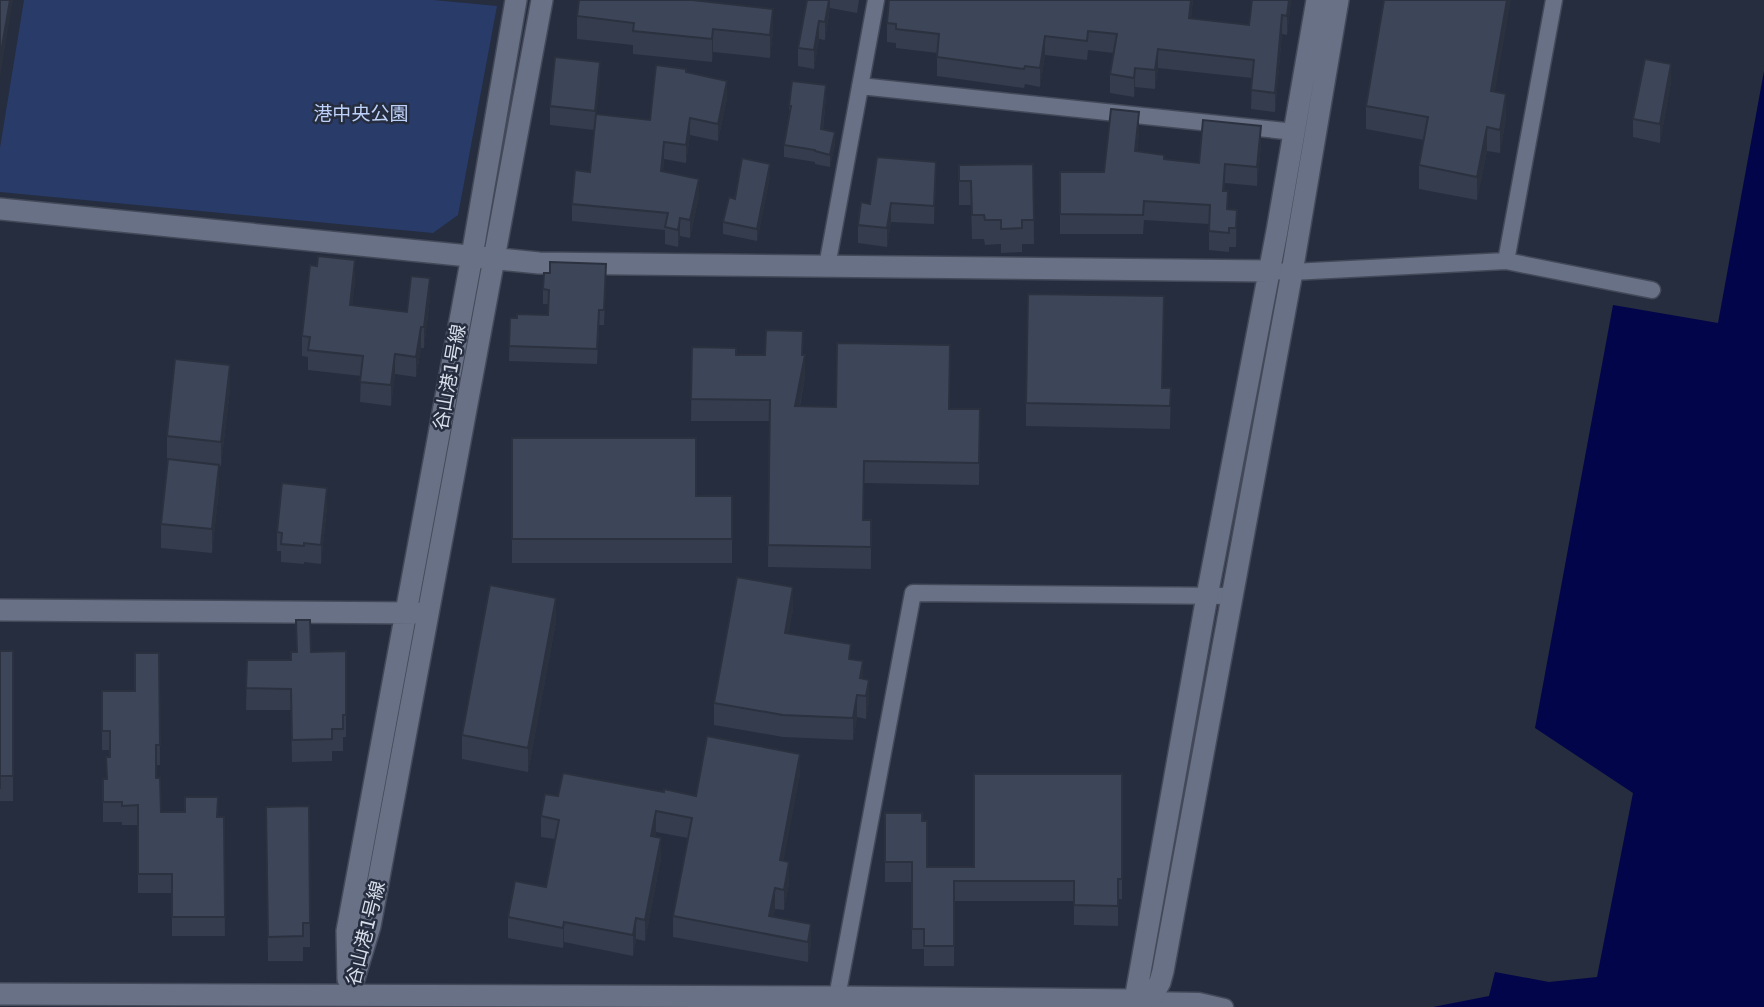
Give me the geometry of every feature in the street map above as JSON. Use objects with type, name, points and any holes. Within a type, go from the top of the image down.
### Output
[{"type":"street","name":"谷山港1号線","points":[[349,1001],[347,931],[472,256],[516,0]]},
{"type":"street","name":"谷山港1号線","points":[[349,1001],[368,935],[542,0]]},
{"type":"street","points":[[827,266],[876,0]]},
{"type":"street","points":[[1135,1000],[1317,0]]},
{"type":"street","points":[[1135,1000],[1153,995],[1163,971],[1292,272],[1338,0]]},
{"type":"street","points":[[1506,261],[1554,0]]},
{"type":"street","points":[[860,86],[1295,132]]},
{"type":"street","points":[[0,209],[539,263],[1292,272],[1506,261],[1651,290]]},
{"type":"street","points":[[837,997],[913,593],[1231,596]]},
{"type":"street","points":[[0,610],[427,613]]},
{"type":"street","points":[[0,994],[349,1001],[837,997],[1135,1000],[1199,1002],[1225,1007]]},
{"type":"green space","name":"港中央公園","points":[[24,0],[433,0],[497,6],[458,215],[433,233],[0,192],[0,148]]},
{"type":"shaded area","points":[[1764,71],[1764,1007],[1433,1007],[1489,996],[1495,972],[1549,982],[1597,977],[1633,793],[1535,728],[1613,305],[1718,323]]},
{"type":"building","points":[[0,0],[10,0],[0,58]]},
{"type":"building","points":[[579,0],[692,0],[773,9],[770,35],[713,29],[712,39],[633,31],[634,23],[577,16]]},
{"type":"building","points":[[807,0],[829,0],[825,22],[819,21],[814,50],[798,48]]},
{"type":"building","points":[[889,0],[1191,0],[1189,18],[1249,25],[1252,0],[1289,0],[1287,16],[1282,15],[1275,93],[1251,90],[1254,60],[1158,49],[1155,70],[1135,68],[1134,78],[1110,74],[1117,34],[1088,31],[1087,41],[1045,36],[1040,68],[1025,66],[1024,69],[937,57],[939,34],[896,29],[896,24],[887,23]]},
{"type":"building","points":[[1384,0],[1507,0],[1491,91],[1506,94],[1500,130],[1487,127],[1477,177],[1419,165],[1428,117],[1366,106]]},
{"type":"building","points":[[555,57],[600,62],[595,111],[550,106]]},
{"type":"building","points":[[1645,59],[1671,64],[1660,124],[1633,119]]},
{"type":"building","points":[[656,65],[686,69],[686,72],[727,81],[718,124],[690,118],[686,145],[664,142],[661,171],[699,179],[690,220],[680,218],[678,230],[665,227],[668,213],[572,204],[575,170],[590,172],[596,114],[650,120]]},
{"type":"building","points":[[792,81],[826,85],[821,129],[835,132],[830,155],[784,145],[791,106]]},
{"type":"building","points":[[1111,109],[1139,112],[1135,151],[1164,155],[1164,159],[1199,163],[1203,120],[1261,126],[1257,167],[1225,164],[1223,191],[1228,191],[1227,209],[1237,210],[1236,228],[1229,228],[1229,233],[1209,231],[1210,205],[1144,201],[1143,215],[1060,214],[1060,172],[1104,172]]},
{"type":"building","points":[[877,157],[936,162],[934,206],[891,203],[887,228],[858,225],[861,202],[870,204]]},
{"type":"building","points":[[742,158],[770,164],[757,229],[723,222],[729,197],[735,199]]},
{"type":"building","points":[[1033,164],[1034,220],[1022,220],[1022,228],[1001,229],[1001,220],[985,220],[984,215],[972,215],[971,181],[959,181],[959,165]]},
{"type":"building","points":[[318,256],[355,260],[350,305],[407,312],[411,276],[430,278],[424,327],[421,327],[416,357],[395,354],[391,385],[360,382],[363,356],[308,350],[310,337],[302,336],[310,265],[317,266]]},
{"type":"building","points":[[550,262],[606,264],[604,310],[599,310],[597,349],[509,346],[510,318],[517,318],[517,314],[548,315],[549,290],[543,289],[544,273],[550,273]]},
{"type":"building","points":[[1028,294],[1164,296],[1162,388],[1171,388],[1170,406],[1026,403]]},
{"type":"building","points":[[766,330],[803,331],[802,355],[805,355],[795,406],[836,407],[837,343],[950,345],[949,409],[980,409],[979,463],[864,461],[863,520],[871,520],[871,547],[768,545],[770,400],[691,399],[692,347],[736,348],[736,355],[765,355]]},
{"type":"building","points":[[175,359],[230,365],[221,442],[167,436]]},
{"type":"building","points":[[512,438],[696,438],[696,496],[732,496],[732,539],[512,539]]},
{"type":"building","points":[[168,459],[219,465],[212,529],[161,524]]},
{"type":"building","points":[[282,483],[327,488],[321,545],[281,544],[282,533],[277,532]]},
{"type":"building","points":[[737,577],[793,587],[785,633],[851,644],[849,659],[863,661],[860,678],[869,680],[866,696],[857,695],[853,718],[783,715],[714,703]]},
{"type":"building","points":[[490,585],[556,598],[528,748],[462,735]]},
{"type":"building","points":[[296,620],[310,620],[311,652],[346,651],[346,715],[343,715],[343,729],[332,729],[332,739],[292,740],[291,689],[246,688],[247,660],[291,660],[291,652],[297,652]]},
{"type":"building","points":[[0,651],[13,651],[13,776],[0,776]]},
{"type":"building","points":[[135,653],[159,653],[160,745],[156,745],[156,778],[160,778],[161,812],[185,812],[185,797],[218,797],[217,817],[224,817],[225,917],[172,917],[172,874],[138,874],[138,805],[122,806],[122,802],[103,802],[103,779],[107,779],[106,757],[110,757],[110,731],[102,731],[102,691],[135,691]]},
{"type":"building","points":[[707,736],[800,754],[780,860],[789,862],[784,890],[775,888],[769,916],[811,924],[808,942],[673,916],[692,818],[656,811],[651,836],[661,838],[645,920],[636,918],[633,935],[564,922],[563,928],[508,917],[515,881],[546,887],[559,820],[541,816],[545,794],[558,796],[563,773],[696,796]]},
{"type":"building","points":[[974,774],[1122,774],[1122,879],[1118,879],[1118,906],[1074,905],[1074,881],[954,881],[954,946],[924,946],[924,929],[912,929],[912,862],[885,862],[885,813],[922,813],[922,821],[927,821],[927,867],[974,867]]},
{"type":"building","points":[[309,806],[310,923],[303,923],[303,936],[268,937],[266,807]]}]
